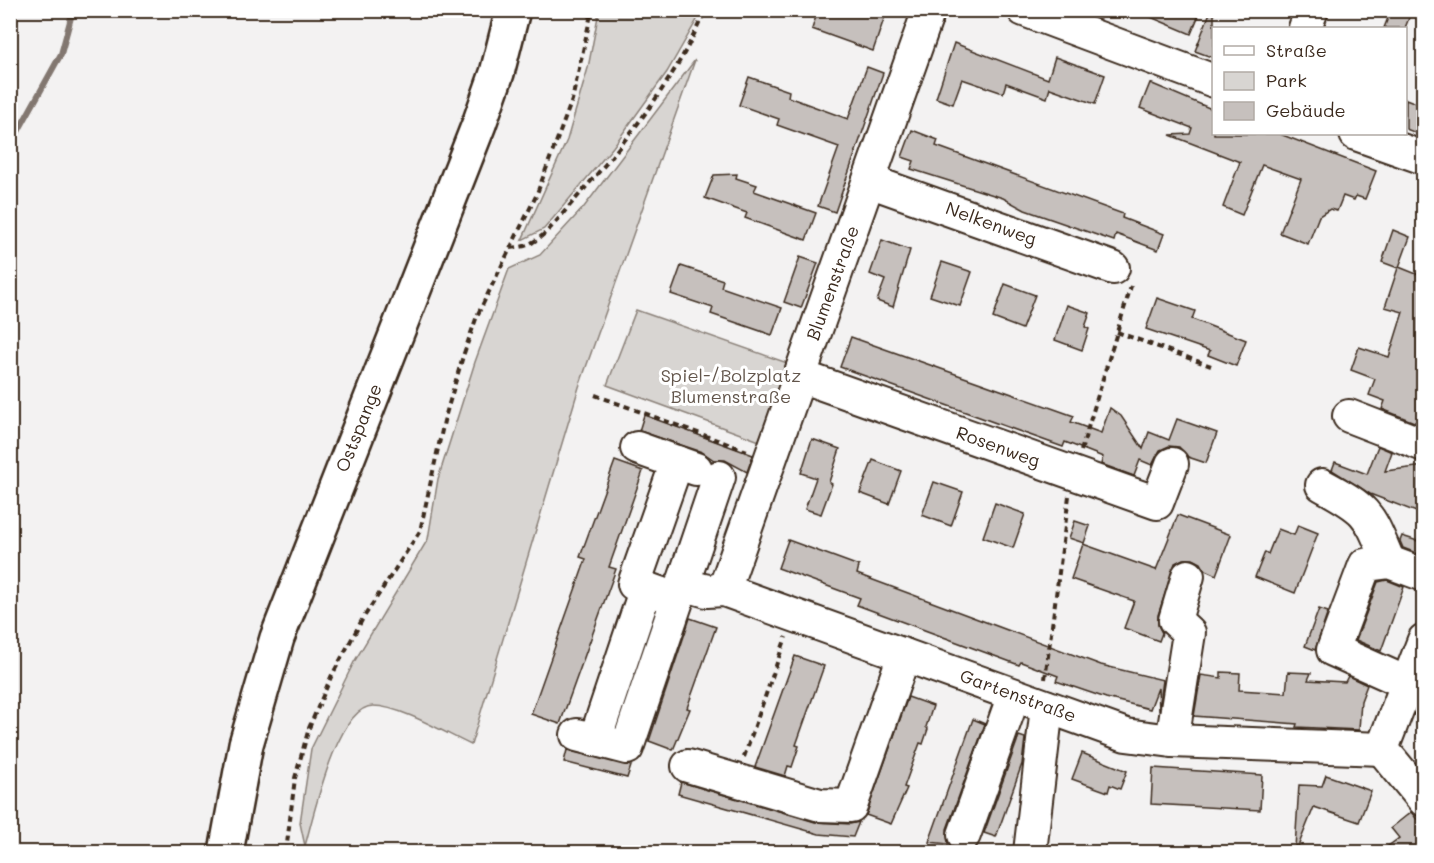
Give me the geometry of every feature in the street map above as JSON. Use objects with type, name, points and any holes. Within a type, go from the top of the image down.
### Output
[{"type":"main road","name":"Ostspange","points":[[226,852],[246,744],[270,658],[479,124],[513,10]]},
{"type":"street","name":"Blumenstraße","points":[[724,591],[930,10]]},
{"type":"street","points":[[1024,10],[1212,80]]},
{"type":"street","points":[[1305,27],[1312,10]]},
{"type":"street","points":[[1359,135],[1424,158]]},
{"type":"street","name":"Nelkenweg","points":[[869,181],[1113,268]]},
{"type":"street","name":"Rosenweg","points":[[800,376],[1156,503],[1172,464]]},
{"type":"street","points":[[1349,416],[1424,446]]},
{"type":"street","points":[[637,448],[758,491]]},
{"type":"street","points":[[677,462],[640,586],[586,737],[627,748],[719,477]]},
{"type":"street","points":[[1322,485],[1358,504],[1369,515],[1389,561]]},
{"type":"street","points":[[1407,683],[1333,650],[1365,565],[1389,561],[1424,575]]},
{"type":"street","points":[[1172,741],[1189,633],[1175,620],[1188,576]]},
{"type":"street","name":"Gartenstraße","points":[[640,586],[679,591],[724,591],[1126,735],[1172,741],[1382,749]]},
{"type":"street","points":[[1424,640],[1382,749],[1424,800]]},
{"type":"street","points":[[688,766],[820,805],[851,806],[904,655]]},
{"type":"street","points":[[964,835],[1014,695]]},
{"type":"street","points":[[1030,852],[1047,707]]},
{"type":"path","points":[[286,852],[295,778],[309,728],[332,677],[362,620],[420,531],[444,421],[463,356],[477,316],[536,196],[572,100],[592,10]]},
{"type":"path","points":[[510,248],[524,246],[545,234],[589,184],[639,120],[680,59],[705,10]]},
{"type":"path","points":[[1117,332],[1211,366]]},
{"type":"path","points":[[595,395],[770,459]]},
{"type":"path","points":[[736,781],[794,616]]},
{"type":"green space","points":[[599,11],[702,11],[667,72],[613,147],[544,229],[522,240],[567,140],[588,68]]},
{"type":"green space","points":[[695,60],[579,387],[471,745],[396,710],[373,706],[360,711],[348,724],[328,766],[305,846],[300,823],[311,749],[354,662],[428,539],[438,479],[475,362],[509,269],[540,255],[584,207]]},
{"type":"green space","name":"Spiel-/Bolzplatz Blumenstraße","points":[[636,310],[793,365],[765,443],[607,385]]},
{"type":"building","points":[[818,10],[887,10],[873,51],[812,29]]},
{"type":"building","points":[[1134,10],[1201,10],[1191,34]]},
{"type":"building","points":[[1211,10],[1214,10],[1212,57],[1195,51]]},
{"type":"building","points":[[1391,10],[1412,10],[1405,27],[1384,27]]},
{"type":"building","points":[[954,43],[1048,79],[1055,57],[1105,75],[1095,104],[1050,88],[1047,98],[1006,83],[1003,93],[962,79],[953,104],[936,98]]},
{"type":"building","points":[[867,67],[883,73],[835,212],[818,206],[839,147],[777,125],[779,119],[739,105],[749,77],[789,91],[788,97],[848,119]]},
{"type":"building","points":[[1150,83],[1212,109],[1212,135],[1283,135],[1376,171],[1365,199],[1356,196],[1354,200],[1343,196],[1337,211],[1330,209],[1319,216],[1308,244],[1280,233],[1301,179],[1262,165],[1242,215],[1223,207],[1240,162],[1170,135],[1190,134],[1192,128],[1140,108]]},
{"type":"building","points":[[1407,99],[1424,106],[1424,136],[1407,129]]},
{"type":"building","points":[[912,130],[938,140],[936,146],[1123,214],[1122,218],[1164,234],[1158,250],[1116,234],[1114,241],[1025,210],[1003,198],[911,169],[914,161],[902,157]]},
{"type":"building","points":[[737,174],[736,178],[757,185],[754,191],[816,213],[806,240],[745,218],[747,213],[705,198],[714,175]]},
{"type":"building","points":[[1393,230],[1410,237],[1399,267],[1424,277],[1424,426],[1382,409],[1385,401],[1369,395],[1375,379],[1351,370],[1359,347],[1389,357],[1403,312],[1385,307],[1398,268],[1382,262]]},
{"type":"building","points":[[882,240],[910,250],[893,307],[877,301],[885,280],[870,274]]},
{"type":"building","points":[[800,257],[818,263],[801,308],[784,302]]},
{"type":"building","points":[[942,262],[972,272],[960,306],[930,296]]},
{"type":"building","points":[[681,266],[723,280],[721,287],[782,308],[772,335],[711,314],[713,308],[671,294]]},
{"type":"building","points":[[1005,284],[1035,295],[1022,329],[993,318]]},
{"type":"building","points":[[1157,298],[1195,311],[1192,319],[1246,340],[1236,366],[1208,355],[1210,351],[1146,329]]},
{"type":"building","points":[[1067,305],[1090,313],[1085,327],[1089,329],[1082,350],[1055,340]]},
{"type":"building","points":[[851,337],[1074,416],[1071,422],[1101,433],[1110,408],[1121,416],[1143,449],[1149,432],[1169,440],[1177,419],[1217,433],[1206,463],[1188,457],[1179,447],[1169,446],[1160,450],[1152,465],[1140,460],[1134,476],[1101,464],[1103,457],[1065,442],[1063,447],[840,367]]},
{"type":"building","points":[[644,415],[753,455],[747,472],[725,460],[714,460],[702,452],[639,431]]},
{"type":"building","points":[[812,439],[840,449],[829,482],[832,484],[821,514],[805,509],[816,478],[801,473]]},
{"type":"building","points":[[1378,446],[1392,452],[1385,471],[1424,466],[1424,515],[1370,494],[1332,470],[1335,462],[1367,474]]},
{"type":"building","points":[[873,460],[901,471],[889,504],[860,493]]},
{"type":"building","points":[[615,461],[643,471],[609,567],[616,569],[560,724],[531,714],[586,559],[580,557]]},
{"type":"building","points":[[934,482],[963,492],[951,526],[922,515]]},
{"type":"building","points":[[995,503],[1025,514],[1013,548],[983,537]]},
{"type":"building","points":[[1178,515],[1231,535],[1216,575],[1205,570],[1201,563],[1193,559],[1183,559],[1175,563],[1158,615],[1158,625],[1162,633],[1159,641],[1124,628],[1134,601],[1071,579],[1083,544],[1156,570]]},
{"type":"building","points":[[1075,521],[1090,526],[1084,543],[1069,538]]},
{"type":"building","points":[[1298,525],[1318,533],[1295,593],[1255,577],[1278,529],[1294,535]]},
{"type":"building","points":[[1402,536],[1424,543],[1424,556],[1403,548],[1400,541]]},
{"type":"building","points":[[788,540],[859,566],[857,574],[1101,665],[1163,680],[1159,711],[1158,688],[1150,709],[1106,698],[1056,681],[1058,676],[1021,662],[1019,665],[857,605],[860,598],[778,568]]},
{"type":"building","points":[[1387,580],[1404,587],[1381,651],[1356,640],[1378,582]]},
{"type":"building","points":[[1319,609],[1328,612],[1315,650],[1305,646]]},
{"type":"building","points":[[690,618],[716,627],[687,708],[690,709],[673,750],[649,741]]},
{"type":"building","points":[[795,656],[824,666],[796,745],[799,746],[792,767],[788,766],[785,776],[755,767]]},
{"type":"building","points":[[1221,672],[1240,673],[1239,690],[1286,693],[1288,672],[1311,673],[1308,680],[1345,682],[1348,676],[1367,685],[1361,701],[1359,730],[1296,727],[1297,724],[1194,716],[1201,675],[1221,678]]},
{"type":"building","points":[[908,697],[933,706],[923,744],[920,743],[904,787],[907,788],[891,824],[866,815]]},
{"type":"building","points":[[973,719],[985,724],[947,829],[948,844],[929,842]]},
{"type":"building","points":[[1019,736],[1025,738],[1022,764],[996,837],[984,833]]},
{"type":"building","points":[[567,750],[631,766],[627,778],[564,762]]},
{"type":"building","points":[[1082,753],[1127,771],[1120,789],[1110,785],[1108,792],[1072,779]]},
{"type":"building","points":[[1153,768],[1262,775],[1260,810],[1151,804]]},
{"type":"building","points":[[1326,775],[1371,791],[1359,822],[1314,807],[1297,849],[1295,848],[1299,785],[1322,786]]},
{"type":"building","points":[[681,782],[815,822],[850,824],[859,822],[853,837],[819,834],[678,794]]},
{"type":"building","points":[[1411,812],[1424,828],[1424,847],[1417,852],[1380,852],[1399,838],[1391,828]]},
{"type":"waterway","points":[[10,146],[61,54],[73,10]]}]
